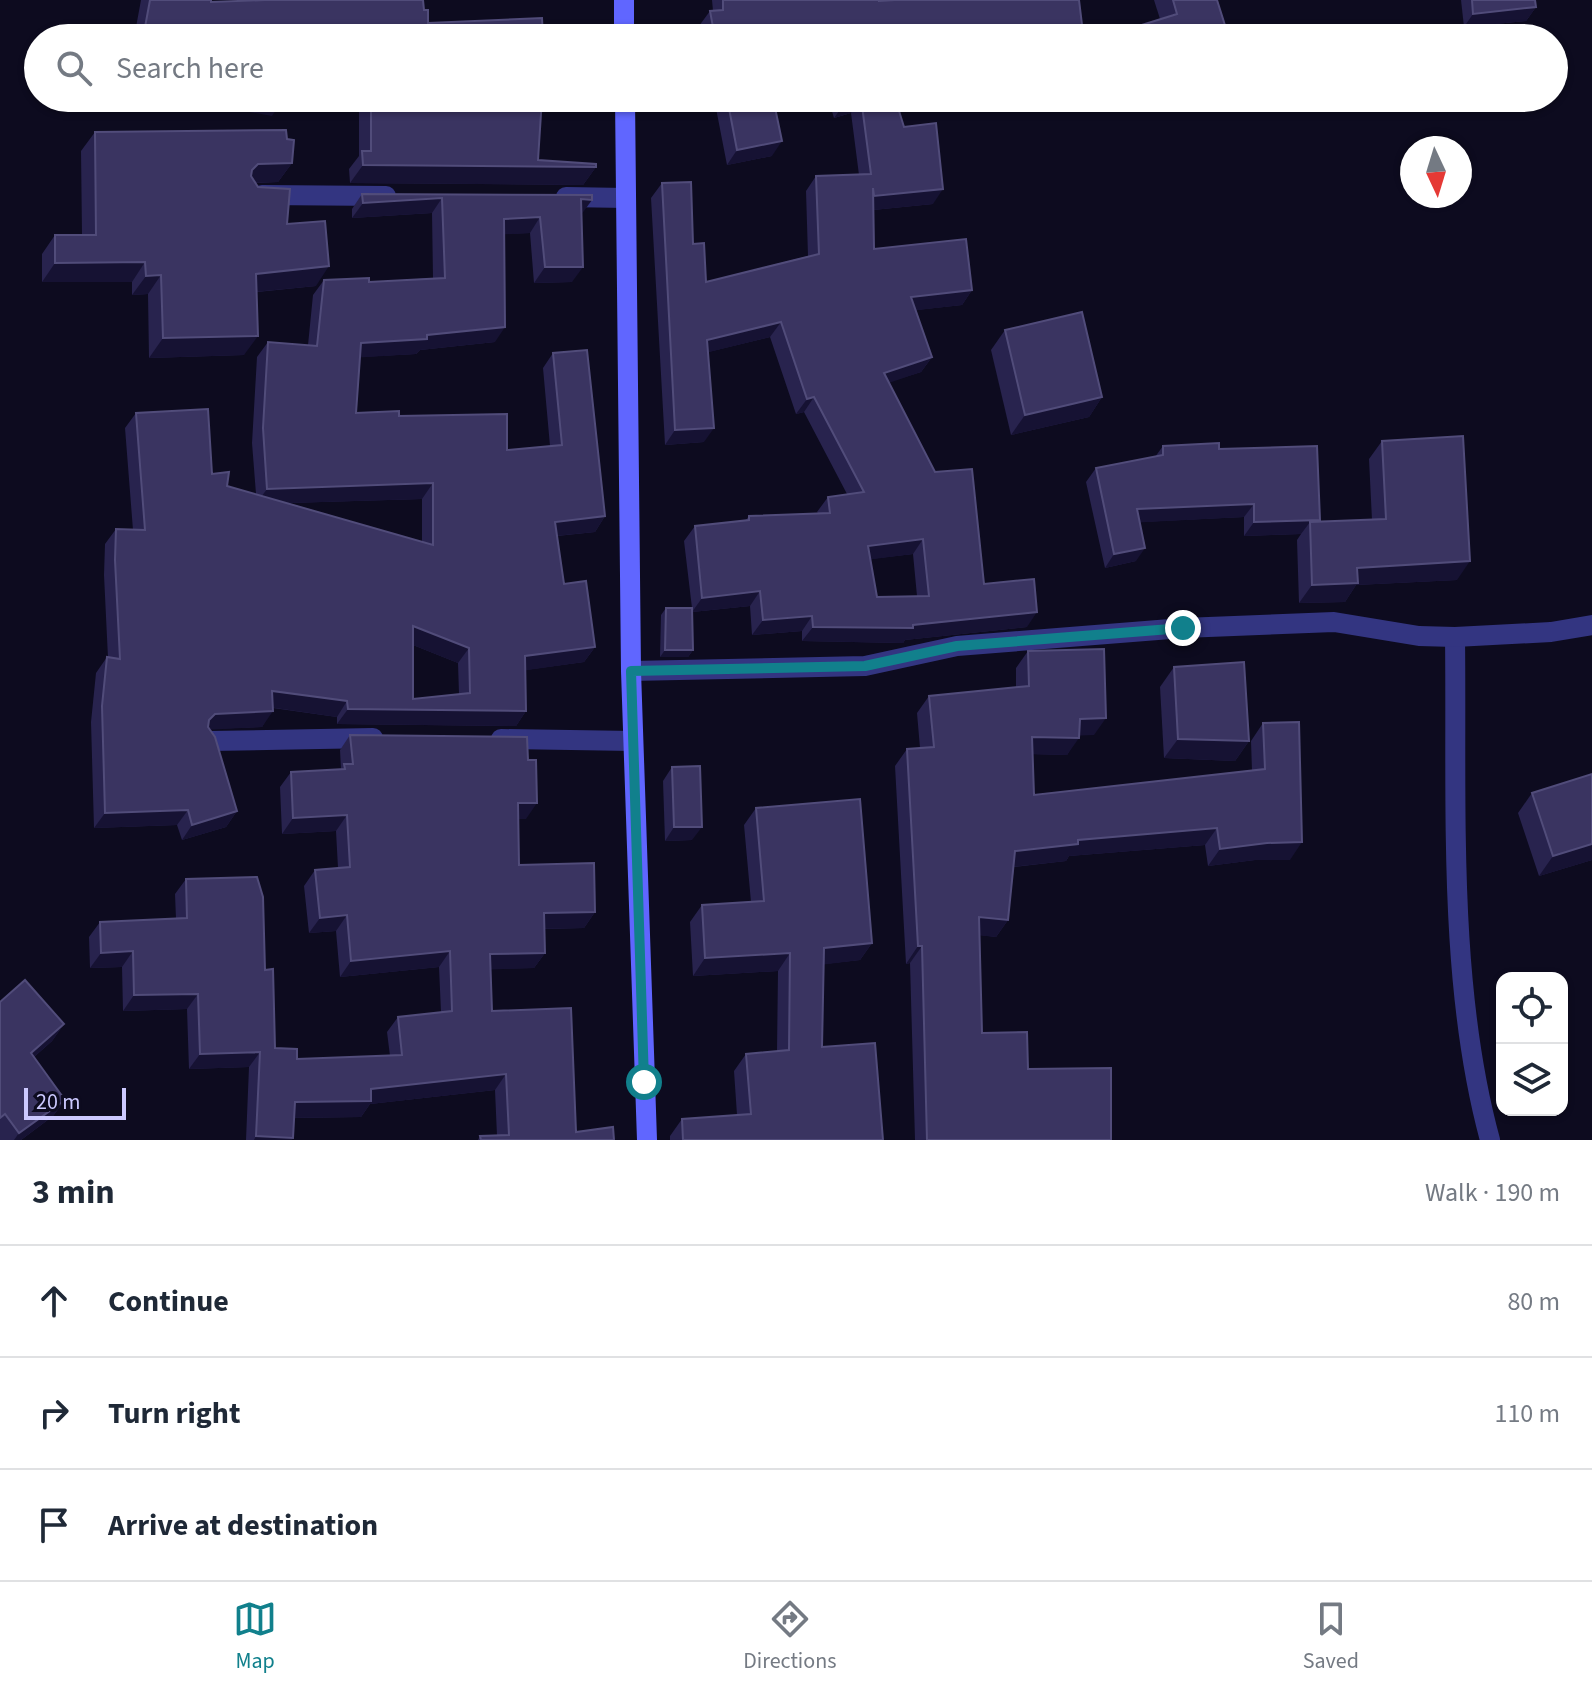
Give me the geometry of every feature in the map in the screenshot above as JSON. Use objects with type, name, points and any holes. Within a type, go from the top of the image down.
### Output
[{"type":"street","points":[[624,0],[624,24]]},
{"type":"street","points":[[625,112],[631,671],[647,1140]]},
{"type":"street","points":[[250,195],[407,196]]},
{"type":"street","points":[[548,197],[626,198]]},
{"type":"street","points":[[631,671],[865,666],[957,646],[1183,628],[1334,622],[1419,636],[1455,637],[1551,632],[1592,625]]},
{"type":"street","points":[[1455,637],[1460,956],[1479,1099],[1490,1140]]},
{"type":"street","points":[[210,741],[400,738]]},
{"type":"street","points":[[478,739],[633,741]]},
{"type":"building","points":[[150,0],[423,0],[424,10],[428,10],[428,23],[542,18],[542,24],[146,24]]},
{"type":"building","points":[[723,0],[1079,0],[1082,24],[712,24],[710,11],[723,10]]},
{"type":"building","points":[[1173,0],[1217,0],[1225,24],[1145,24],[1177,14]]},
{"type":"building","points":[[1472,0],[1535,0],[1536,7],[1473,14]]},
{"type":"building","points":[[371,112],[541,112],[538,160],[596,164],[596,167],[363,165],[362,151],[371,151]]},
{"type":"building","points":[[730,112],[776,112],[782,141],[737,150]]},
{"type":"building","points":[[863,112],[899,112],[904,127],[936,123],[943,189],[874,196],[873,188],[874,249],[966,239],[972,290],[911,297],[932,357],[884,373],[935,472],[972,469],[984,584],[1034,579],[1037,612],[913,625],[913,628],[813,627],[812,616],[763,620],[760,591],[702,598],[695,526],[749,520],[749,516],[830,513],[828,497],[864,492],[814,397],[807,399],[781,322],[707,340],[714,428],[675,430],[662,183],[691,182],[693,244],[704,243],[706,282],[819,254],[816,176],[871,174]],"holes":[[[923,539],[929,596],[877,597],[868,546]]]},
{"type":"building","points":[[286,130],[287,139],[294,140],[292,163],[258,164],[251,176],[258,187],[290,189],[287,224],[325,221],[329,266],[256,274],[258,336],[163,338],[161,275],[146,276],[145,262],[55,263],[55,235],[96,235],[95,132]]},
{"type":"building","points":[[362,194],[592,195],[592,200],[581,199],[583,267],[545,267],[540,217],[504,219],[505,327],[427,335],[427,339],[361,343],[356,413],[399,411],[399,416],[507,414],[507,450],[562,445],[553,353],[587,350],[605,516],[555,522],[564,584],[586,581],[595,647],[525,656],[526,711],[348,709],[347,701],[272,691],[273,711],[215,714],[209,720],[208,727],[215,737],[237,811],[192,825],[188,810],[105,813],[102,706],[107,657],[120,659],[116,529],[145,530],[136,413],[208,409],[212,474],[229,472],[227,486],[433,545],[433,483],[267,489],[263,428],[268,342],[317,346],[324,280],[369,278],[369,282],[445,278],[442,198],[363,203]],"holes":[[[413,626],[469,648],[470,693],[413,699]]]},
{"type":"building","points":[[1082,312],[1102,397],[1025,415],[1005,330]]},
{"type":"building","points":[[1463,436],[1470,561],[1357,568],[1358,583],[1312,585],[1310,522],[1386,519],[1382,441]]},
{"type":"building","points":[[1219,443],[1219,449],[1317,446],[1320,520],[1254,522],[1254,504],[1137,509],[1145,548],[1114,554],[1096,468],[1163,455],[1163,446]]},
{"type":"building","points":[[666,608],[692,608],[693,650],[665,650]]},
{"type":"building","points":[[1104,649],[1106,718],[1080,719],[1079,738],[1032,737],[1034,795],[1265,769],[1263,723],[1299,722],[1302,842],[1220,849],[1217,828],[1078,840],[1078,844],[1015,851],[1008,920],[979,917],[982,1033],[1027,1032],[1028,1069],[1111,1068],[1111,1140],[927,1140],[922,946],[918,946],[907,749],[934,747],[929,696],[1029,686],[1028,651]]},
{"type":"building","points":[[1244,662],[1249,741],[1178,739],[1174,667]]},
{"type":"building","points":[[350,735],[527,737],[528,760],[536,760],[537,803],[518,803],[519,865],[594,863],[595,912],[544,913],[545,953],[490,954],[492,1011],[571,1008],[576,1132],[613,1127],[614,1140],[481,1140],[480,1136],[509,1135],[506,1074],[371,1089],[371,1101],[295,1102],[293,1138],[256,1136],[260,1052],[200,1054],[198,994],[134,995],[133,951],[101,953],[100,922],[187,918],[186,879],[257,877],[263,897],[265,970],[273,969],[275,1048],[297,1049],[297,1059],[402,1055],[398,1017],[452,1011],[450,951],[351,961],[347,915],[320,918],[315,870],[350,867],[347,815],[293,818],[291,772],[345,769],[344,764],[353,764]]},
{"type":"building","points":[[700,766],[702,827],[674,827],[672,767]]},
{"type":"building","points":[[1592,774],[1592,844],[1553,856],[1532,793]]},
{"type":"building","points":[[860,799],[872,943],[824,948],[822,1047],[875,1043],[883,1140],[683,1140],[682,1119],[751,1114],[746,1054],[789,1050],[790,953],[705,958],[702,905],[764,901],[756,808]]},
{"type":"building","points":[[25,980],[64,1024],[31,1053],[65,1100],[19,1133],[5,1114],[0,1118],[0,1002]]},
{"type":"route","points":[[644,1082],[631,671],[865,666],[957,646],[1183,628]]}]
